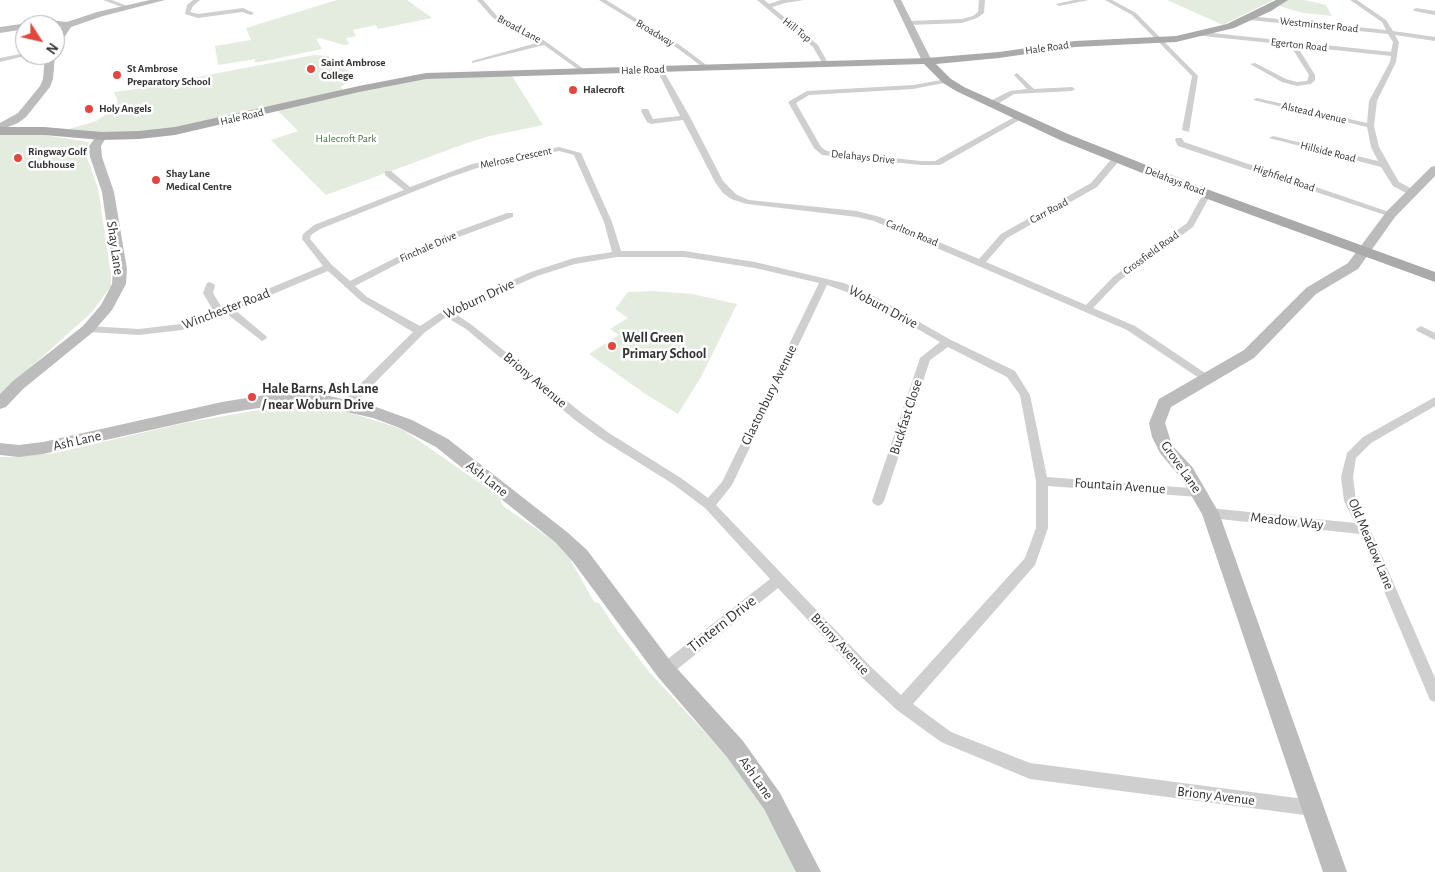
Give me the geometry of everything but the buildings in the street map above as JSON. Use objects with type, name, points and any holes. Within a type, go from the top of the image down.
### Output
[{"type":"main road","name":"Hale Road","points":[[0,129],[102,136],[139,135],[175,131],[359,89],[426,76],[927,61],[1000,55],[1075,44],[1161,41],[1203,34],[1249,18],[1283,0]]},
{"type":"main road","name":"Delahays Road","points":[[927,61],[947,81],[991,104],[1117,158],[1207,194],[1435,277]]},
{"type":"street","points":[[106,0],[129,8]]},
{"type":"street","points":[[65,25],[100,14],[161,0]]},
{"type":"street","points":[[197,0],[190,5],[187,13],[198,16],[243,10],[250,13]]},
{"type":"street","name":"Broad Lane","points":[[480,0],[500,20],[545,43],[585,72]]},
{"type":"street","name":"Broadway","points":[[602,0],[678,47],[706,68]]},
{"type":"street","points":[[761,0],[802,0]]},
{"type":"street","name":"Hill Top","points":[[761,0],[816,46],[826,65]]},
{"type":"street","points":[[897,0],[927,61]]},
{"type":"street","points":[[909,23],[962,21],[975,17],[981,13],[982,0]]},
{"type":"street","points":[[1059,4],[1086,0]]},
{"type":"street","points":[[1108,0],[1134,14],[1195,76],[1186,130]]},
{"type":"street","points":[[1353,0],[1384,21],[1396,42],[1386,77],[1373,101],[1370,126],[1374,147],[1384,165],[1396,184],[1411,192]]},
{"type":"street","points":[[769,6],[784,1]]},
{"type":"street","points":[[1416,10],[1435,13]]},
{"type":"street","name":"Westminster Road","points":[[1249,18],[1435,38]]},
{"type":"street","points":[[65,30],[68,25]]},
{"type":"street","points":[[0,30],[15,28]]},
{"type":"street","name":"Egerton Road","points":[[1203,34],[1394,54]]},
{"type":"street","points":[[474,62],[545,43]]},
{"type":"street","points":[[1253,64],[1284,81],[1297,84],[1309,83],[1312,80],[1312,75],[1294,44]]},
{"type":"street","points":[[0,60],[15,57]]},
{"type":"street","points":[[0,129],[22,115],[45,87],[49,65]]},
{"type":"street","name":"Carlton Road","points":[[660,70],[719,182],[734,197],[762,204],[857,214],[877,219],[1131,328],[1209,379]]},
{"type":"street","points":[[1017,75],[1032,90],[1043,93]]},
{"type":"street","name":"Delahays Drive","points":[[947,81],[913,87],[807,93],[792,102],[818,148],[825,153],[921,163],[938,163],[1021,117]]},
{"type":"street","points":[[991,104],[1012,92],[1072,89]]},
{"type":"street","name":"Alstead Avenue","points":[[1257,100],[1370,126]]},
{"type":"street","points":[[645,111],[651,122],[686,117]]},
{"type":"street","points":[[22,115],[20,120],[27,130]]},
{"type":"street","name":"Shay Lane","points":[[0,402],[18,385],[88,329],[107,307],[119,284],[120,269],[108,192],[96,157],[95,146],[102,136]]},
{"type":"street","name":"Hillside Road","points":[[1273,138],[1384,165]]},
{"type":"street","name":"Highfield Road","points":[[1179,140],[1181,144],[1391,214]]},
{"type":"street","name":"Melrose Crescent","points":[[420,331],[371,304],[348,286],[329,267],[306,239],[307,234],[317,226],[475,166],[559,149],[577,153],[608,222],[616,254]]},
{"type":"street","name":"Carr Road","points":[[981,262],[1004,236],[1094,185],[1117,158]]},
{"type":"street","name":"Grove Lane","points":[[1335,872],[1210,513],[1187,473],[1166,449],[1160,437],[1157,423],[1160,413],[1174,396],[1209,379],[1249,354],[1311,291],[1354,266],[1391,214],[1435,169]]},
{"type":"street","points":[[388,173],[409,190]]},
{"type":"street","name":"Crossfield Road","points":[[1088,308],[1116,279],[1190,225],[1207,194]]},
{"type":"street","name":"Finchale Drive","points":[[348,286],[434,244],[510,215]]},
{"type":"street","name":"Woburn Drive","points":[[346,405],[420,331],[446,312],[534,274],[574,261],[616,254],[684,254],[755,265],[841,285],[867,296],[947,342],[1011,374],[1025,395],[1042,481],[1042,528],[1030,561],[902,705]]},
{"type":"street","name":"Winchester Road","points":[[88,329],[139,332],[182,327],[224,312],[329,267]]},
{"type":"street","name":"Glastonbury Avenue","points":[[709,505],[726,485],[824,281]]},
{"type":"street","points":[[210,285],[208,293],[224,312],[262,338]]},
{"type":"street","name":"Briony Avenue","points":[[446,312],[469,326],[579,417],[605,436],[677,481],[709,505],[864,670],[902,705],[946,736],[1030,771],[1312,808]]},
{"type":"street","points":[[1421,329],[1435,337]]},
{"type":"street","name":"Buckfast Close","points":[[878,501],[926,358],[947,342]]},
{"type":"street","name":"Ash Lane","points":[[0,449],[19,451],[43,448],[251,402],[320,400],[346,405],[406,424],[442,443],[561,537],[580,556],[665,670],[735,749],[772,801],[809,872]]},
{"type":"street","name":"Old Meadow Lane","points":[[1432,406],[1367,440],[1351,456],[1347,477],[1350,501],[1433,688]]},
{"type":"street","name":"Fountain Avenue","points":[[1042,481],[1199,492]]},
{"type":"street","name":"Meadow Way","points":[[1210,513],[1364,529]]},
{"type":"street","name":"Tintern Drive","points":[[665,670],[780,579]]},
{"type":"green space","points":[[337,0],[407,0],[432,18],[378,29],[376,25],[353,30],[356,36],[346,38],[349,44],[344,45],[320,38],[316,39],[322,49],[260,62],[254,62],[256,59],[218,65],[215,46],[251,40],[246,28]]},
{"type":"green space","points":[[1167,0],[1273,0],[1223,25]]},
{"type":"green space","points":[[1286,0],[1304,0],[1326,5],[1332,16],[1303,13],[1279,6]]},
{"type":"green space","points":[[314,55],[328,56],[341,67],[351,72],[347,75],[355,76],[341,87],[343,90],[170,129],[110,134],[69,129],[96,121],[114,109],[118,102],[114,92],[159,86],[160,84]]},
{"type":"green space","name":"Halecroft Park","points":[[510,73],[543,125],[490,136],[467,143],[326,195],[271,140],[298,131],[276,109],[426,76]]},
{"type":"green space","points":[[0,135],[44,135],[89,142],[86,155],[98,188],[111,286],[92,312],[0,395]]},
{"type":"green space","name":"Well Green Primary School","points":[[653,291],[692,294],[737,304],[701,377],[678,414],[644,393],[589,354],[619,335],[610,329],[628,318],[615,309],[628,292]]},
{"type":"green space","points":[[276,407],[335,408],[402,429],[484,486],[500,499],[503,506],[554,541],[570,559],[594,602],[599,603],[650,673],[728,757],[752,787],[798,872],[0,872],[0,457],[55,453],[184,423]]},
{"type":"place","name":"Saint Ambrose College","points":[[311,69]]},
{"type":"place","name":"St Ambrose Preparatory School","points":[[117,75]]},
{"type":"place","name":"Halecroft","points":[[573,90]]},
{"type":"place","name":"Holy Angels","points":[[89,109]]},
{"type":"place","name":"Ringway Golf Clubhouse","points":[[18,158]]},
{"type":"place","name":"Shay Lane Medical Centre","points":[[156,180]]},
{"type":"place","name":"Well Green Primary School","points":[[612,346]]},
{"type":"place","name":"Hale Barns, Ash Lane / near Woburn Drive","points":[[252,397]]}]
